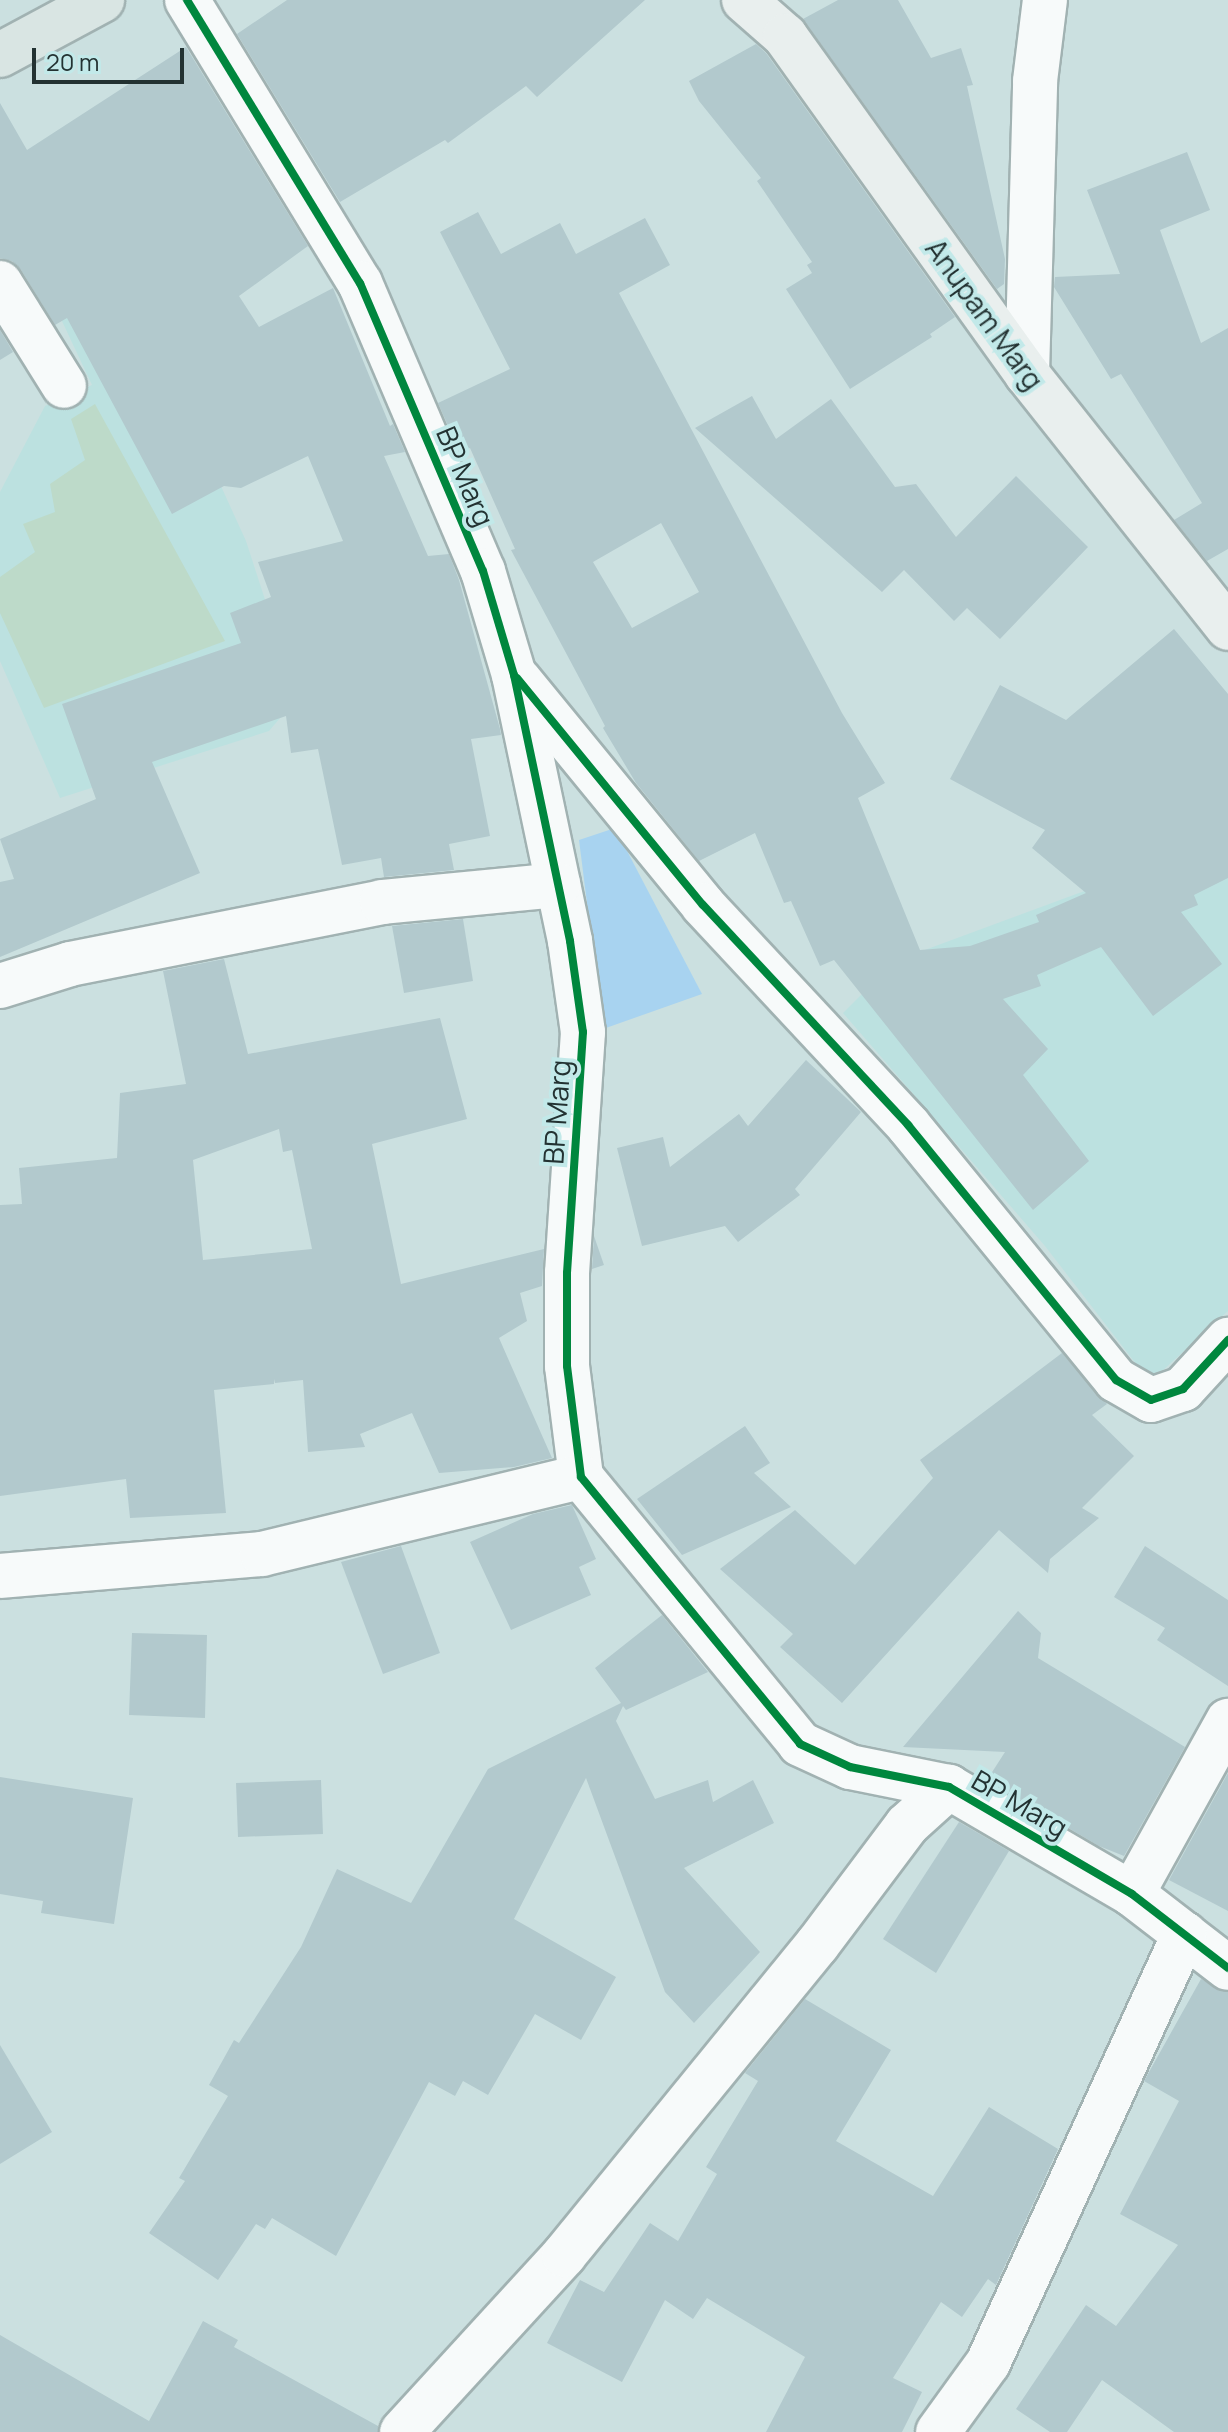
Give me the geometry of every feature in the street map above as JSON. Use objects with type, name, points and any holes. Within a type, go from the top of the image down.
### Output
[{"type":"main road","points":[[0,55],[102,0]]},
{"type":"main road","name":"Anupam Marg","points":[[744,0],[785,36],[1027,374],[1228,628]]},
{"type":"street","name":"BP Marg","points":[[187,0],[360,283],[483,571],[514,675],[558,885],[583,1032],[567,1273],[567,1366],[581,1477],[800,1744],[850,1767],[949,1787],[1132,1894],[1228,1968]]},
{"type":"street","points":[[1027,374],[1035,81],[1045,0]]},
{"type":"street","points":[[0,283],[64,386]]},
{"type":"street","points":[[514,675],[703,905],[908,1125],[1116,1380],[1151,1400],[1183,1389],[1228,1340]]},
{"type":"street","points":[[0,986],[70,964],[382,902],[558,885]]},
{"type":"street","points":[[0,1576],[262,1554],[581,1477]]},
{"type":"street","points":[[1132,1894],[1228,1721]]},
{"type":"street","points":[[402,2432],[564,2255],[791,1978],[907,1825],[949,1787]]},
{"type":"street","points":[[938,2432],[988,2363],[1184,1934]]},
{"type":"shaded area","points":[[115,293],[178,392],[246,541],[297,698],[269,731],[60,798],[0,661],[0,492],[45,406],[92,385],[61,319]]},
{"type":"shaded area","points":[[615,828],[702,994],[603,1029],[579,840]]},
{"type":"shaded area","points":[[1228,834],[1228,1311],[1150,1382],[1045,1246],[843,1013],[895,961],[1136,872]]},
{"type":"green space","points":[[95,404],[225,641],[44,708],[0,613],[0,577],[35,552],[23,524],[55,512],[50,484],[85,460],[71,419]]},
{"type":"building","points":[[287,0],[645,0],[537,97],[526,86],[448,143],[445,140],[340,202],[237,34]]},
{"type":"building","points":[[838,0],[898,0],[931,58],[961,48],[973,85],[967,86],[1005,259],[1004,284],[997,289],[803,19]]},
{"type":"building","points":[[756,44],[766,53],[955,317],[930,334],[932,337],[850,389],[786,289],[812,273],[807,265],[812,262],[757,181],[761,178],[699,101],[689,81]]},
{"type":"building","points":[[186,47],[308,246],[239,296],[259,327],[333,288],[390,426],[393,424],[405,452],[384,456],[428,556],[449,554],[459,580],[501,735],[471,739],[490,836],[449,844],[454,870],[384,877],[381,858],[342,865],[318,749],[291,753],[286,716],[152,762],[200,873],[0,957],[0,882],[14,879],[0,839],[96,799],[62,704],[241,643],[230,613],[271,597],[258,562],[343,541],[308,456],[241,488],[224,486],[172,514],[67,318],[55,325],[21,270],[12,261],[0,258],[0,103],[27,150]]},
{"type":"building","points":[[1187,152],[1210,210],[1160,230],[1201,343],[1228,328],[1228,549],[1207,561],[1174,520],[1202,503],[1121,374],[1111,379],[1054,287],[1055,277],[1120,274],[1087,190]]},
{"type":"building","points":[[478,212],[501,254],[560,223],[576,254],[645,218],[670,265],[619,293],[842,713],[885,783],[858,798],[920,950],[970,946],[1039,922],[1036,915],[1086,893],[1032,848],[1045,830],[950,779],[1000,685],[1066,720],[1174,629],[1228,694],[1228,878],[1194,895],[1198,905],[1181,912],[1222,964],[1153,1016],[1101,947],[1037,975],[1041,986],[1003,999],[1048,1049],[1023,1075],[1089,1161],[1033,1210],[834,960],[820,966],[791,901],[784,903],[755,833],[699,861],[636,783],[603,728],[605,726],[511,550],[515,549],[470,448],[465,450],[461,443],[456,444],[438,403],[510,369],[440,232]],"holes":[[[661,523],[699,592],[632,628],[593,562]]]},
{"type":"building","points":[[0,330],[13,352],[0,360]]},
{"type":"building","points":[[752,396],[776,439],[831,399],[895,487],[916,484],[956,537],[1016,476],[1088,547],[1000,639],[967,608],[954,621],[904,570],[882,592],[695,428]]},
{"type":"building","points":[[463,919],[473,981],[404,993],[392,926]]},
{"type":"building","points":[[224,959],[248,1054],[440,1018],[467,1119],[372,1144],[401,1284],[544,1249],[542,1286],[520,1293],[527,1321],[499,1338],[552,1458],[514,1467],[439,1473],[412,1413],[360,1434],[365,1447],[308,1452],[303,1380],[275,1383],[274,1379],[274,1384],[214,1390],[226,1513],[130,1518],[126,1479],[0,1496],[0,1205],[22,1204],[19,1168],[117,1158],[120,1093],[186,1084],[163,971]],"holes":[[[279,1129],[283,1152],[292,1150],[312,1249],[203,1260],[193,1160]]]},
{"type":"building","points":[[806,1060],[861,1112],[795,1189],[800,1195],[738,1242],[725,1226],[642,1246],[617,1148],[663,1137],[670,1167],[739,1114],[748,1126]]},
{"type":"building","points":[[594,1236],[604,1265],[592,1269]]},
{"type":"building","points":[[1062,1353],[1107,1404],[1092,1415],[1134,1456],[1082,1508],[1099,1518],[1050,1559],[1048,1573],[999,1530],[842,1703],[780,1647],[793,1634],[720,1569],[795,1510],[855,1565],[933,1478],[920,1460]]},
{"type":"building","points":[[745,1426],[770,1463],[754,1473],[791,1507],[682,1555],[637,1499]]},
{"type":"building","points":[[572,1505],[596,1559],[579,1567],[591,1595],[511,1630],[470,1542],[533,1514]]},
{"type":"building","points":[[401,1546],[440,1653],[383,1674],[341,1562]]},
{"type":"building","points":[[1145,1546],[1228,1600],[1228,1686],[1157,1640],[1165,1628],[1114,1597]]},
{"type":"building","points":[[1018,1611],[1041,1633],[1038,1658],[1185,1747],[1124,1856],[1099,1846],[987,1780],[1005,1752],[903,1747]]},
{"type":"building","points":[[662,1615],[708,1672],[626,1710],[623,1706],[616,1721],[655,1799],[708,1780],[713,1802],[753,1780],[774,1823],[684,1868],[760,1952],[694,2023],[665,1992],[586,1778],[514,1919],[616,1977],[581,2040],[535,2014],[488,2095],[463,2081],[455,2096],[429,2082],[336,2256],[272,2218],[265,2229],[256,2224],[218,2280],[149,2233],[185,2181],[179,2178],[228,2096],[209,2085],[234,2040],[239,2043],[301,1947],[337,1869],[411,1903],[488,1769],[621,1703],[595,1668]]},
{"type":"building","points":[[132,1633],[207,1635],[205,1718],[129,1715]]},
{"type":"building","points":[[1228,1773],[1228,1911],[1169,1880]]},
{"type":"building","points":[[0,1777],[133,1798],[114,1924],[41,1913],[43,1901],[0,1894]]},
{"type":"building","points":[[321,1780],[323,1834],[238,1837],[236,1783]]},
{"type":"building","points":[[959,1822],[1009,1851],[936,1973],[883,1939]]},
{"type":"building","points":[[1201,1979],[1228,1992],[1228,2432],[1174,2432],[1102,2380],[1067,2432],[1050,2432],[1016,2409],[1086,2305],[1116,2326],[1178,2245],[1120,2214],[1179,2101],[1144,2081]]},
{"type":"building","points":[[805,1999],[891,2050],[836,2141],[933,2196],[989,2107],[1058,2149],[996,2285],[988,2279],[962,2317],[941,2302],[893,2378],[922,2392],[902,2432],[766,2432],[805,2357],[707,2298],[693,2319],[665,2300],[622,2382],[547,2343],[580,2280],[604,2292],[650,2223],[678,2241],[717,2174],[706,2167],[758,2081],[745,2073]]},
{"type":"building","points":[[0,2045],[52,2132],[0,2164]]},
{"type":"building","points":[[203,2321],[238,2340],[234,2347],[378,2426],[378,2432],[0,2432],[0,2335],[149,2421]]},
{"type":"cycle path","points":[[187,0],[360,283],[483,571],[514,675],[570,941],[583,1032],[567,1273],[567,1366],[581,1477],[800,1744],[850,1767],[949,1787],[1132,1894],[1228,1968]]},
{"type":"cycle path","points":[[517,678],[703,905],[908,1125],[1116,1380],[1151,1400],[1183,1389],[1228,1340]]}]
